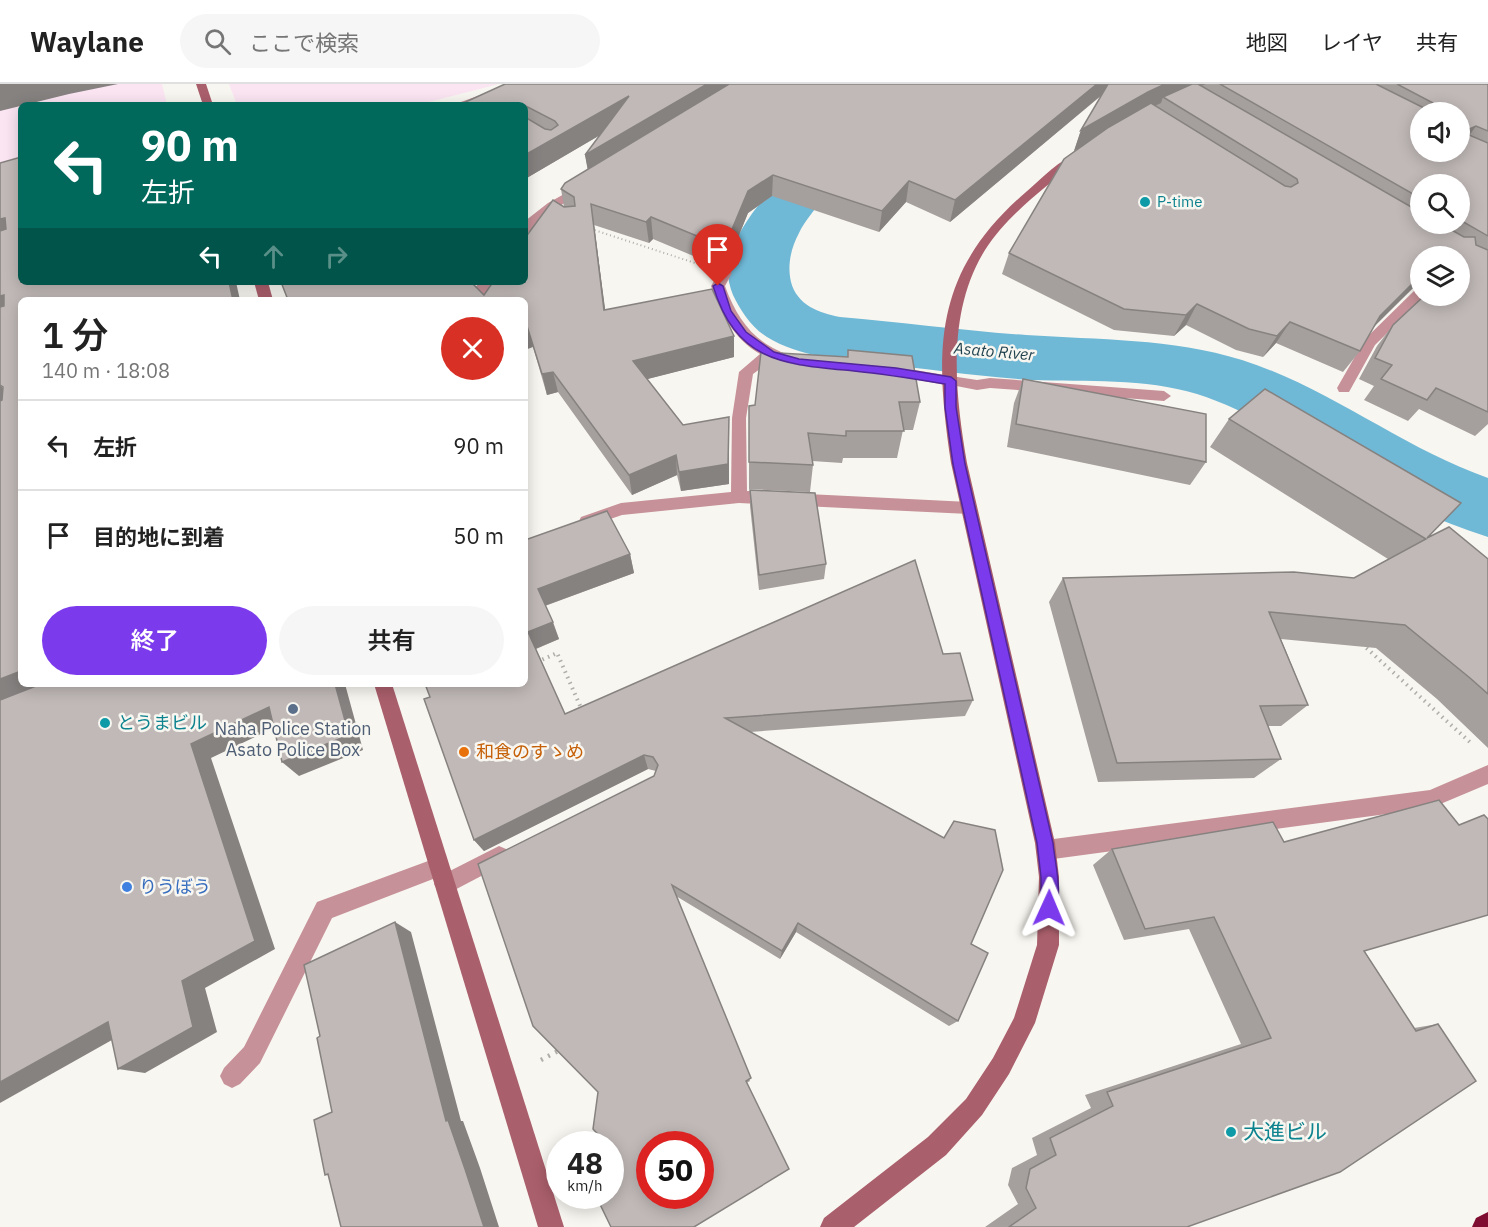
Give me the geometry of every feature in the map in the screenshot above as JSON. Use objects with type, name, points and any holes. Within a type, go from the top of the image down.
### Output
[{"type":"main road","points":[[201,84],[207,102]]},
{"type":"main road","points":[[833,1227],[937,1146],[974,1107],[1001,1066],[1024,1023],[1047,945],[1049,877],[1046,850],[954,434],[951,375],[952,325],[963,282],[978,250],[999,224],[1032,192],[1084,152]]},
{"type":"main road","points":[[384,687],[550,1227]]},
{"type":"street","points":[[480,102],[524,84]]},
{"type":"street","points":[[528,225],[548,209],[594,181]]},
{"type":"street","points":[[548,209],[573,223]]},
{"type":"street","points":[[726,273],[718,286],[726,311],[743,334],[770,354],[808,363]]},
{"type":"street","points":[[475,297],[486,285]]},
{"type":"street","points":[[1344,388],[1370,342],[1410,303]]},
{"type":"street","points":[[739,497],[739,418],[746,372],[770,354]]},
{"type":"street","points":[[878,370],[951,375],[977,385],[990,383],[1164,396]]},
{"type":"street","points":[[576,525],[621,509],[739,497],[969,508]]},
{"type":"street","points":[[1046,850],[1431,799],[1488,774]]},
{"type":"street","points":[[232,1076],[252,1055],[325,910],[442,876],[521,845]]},
{"type":"path","points":[[573,223],[726,273]]},
{"type":"path","points":[[1361,643],[1480,751]]},
{"type":"path","points":[[536,662],[557,653],[581,708],[592,704]]},
{"type":"path","points":[[541,1060],[572,1043]]},
{"type":"shaded area","points":[[0,84],[162,84],[166,102],[18,102],[18,162],[0,167]]},
{"type":"shaded area","points":[[229,84],[499,84],[429,102],[236,102]]},
{"type":"building","points":[[505,84],[707,84],[585,155],[629,96],[528,153],[528,119],[551,130],[558,125],[555,121],[528,107],[528,102],[466,102]]},
{"type":"building","points":[[729,84],[1097,84],[955,200],[909,181],[882,211],[773,175],[748,191],[725,246],[651,217],[646,222],[591,204],[604,310],[712,289],[734,336],[633,361],[683,425],[729,417],[728,464],[679,472],[676,455],[629,475],[553,372],[542,374],[528,329],[528,297],[287,297],[282,285],[474,285],[484,295],[491,285],[528,285],[528,234],[553,200],[564,207],[575,206],[574,197],[561,189],[565,183]]},
{"type":"building","points":[[1108,84],[1165,84],[1081,130]]},
{"type":"building","points":[[1192,84],[1198,84],[1410,206],[1410,234],[1459,234],[1464,237],[1475,237],[1476,245],[1488,250],[1488,412],[1436,388],[1427,400],[1381,379],[1392,365],[1375,358],[1393,325],[1413,306],[1470,306],[1470,246],[1410,246],[1410,286],[1380,316],[1360,351],[1290,322],[1277,336],[1249,329],[1197,304],[1186,315],[1124,309],[1009,253],[1064,159],[1109,127],[1151,103],[1285,186],[1291,187],[1298,183],[1297,179],[1163,97]]},
{"type":"building","points":[[1220,84],[1376,84],[1412,102],[1410,102],[1410,162],[1470,162],[1470,135],[1488,143],[1488,236],[1470,226],[1470,174],[1410,174],[1410,192]]},
{"type":"building","points":[[1397,84],[1488,84],[1488,131],[1476,126],[1470,129],[1470,102],[1431,102]]},
{"type":"building","points":[[18,158],[18,285],[230,285],[232,297],[18,297],[18,672],[0,679],[0,401],[3,387],[0,385],[0,307],[4,306],[4,295],[0,296],[0,231],[6,229],[5,218],[0,219],[0,163]]},
{"type":"building","points":[[848,350],[912,356],[920,402],[899,402],[904,431],[846,431],[846,436],[808,433],[813,465],[749,462],[749,406],[755,405],[761,352],[848,357]]},
{"type":"building","points":[[1023,379],[1206,414],[1206,462],[1016,424]]},
{"type":"building","points":[[1265,389],[1461,503],[1427,538],[1449,527],[1488,559],[1488,694],[1405,625],[1269,612],[1308,705],[1260,706],[1281,759],[1117,763],[1063,578],[1294,572],[1354,578],[1426,539],[1229,419]]},
{"type":"building","points":[[750,490],[815,493],[826,564],[759,575]]},
{"type":"building","points":[[607,511],[630,554],[538,589],[553,622],[528,632],[528,539]]},
{"type":"building","points":[[915,560],[943,654],[960,653],[973,700],[725,718],[944,838],[954,821],[995,830],[1003,870],[971,944],[988,953],[958,1021],[798,923],[782,951],[672,885],[751,1078],[746,1081],[789,1169],[694,1227],[611,1227],[602,1209],[624,1209],[624,1131],[595,1131],[593,1129],[598,1092],[533,1026],[478,864],[654,776],[658,765],[653,757],[644,755],[474,840],[424,699],[430,697],[426,687],[528,687],[528,632],[565,714]]},
{"type":"building","name":"りうぼう","points":[[33,687],[336,687],[349,735],[282,762],[269,707],[191,744],[255,941],[182,981],[193,1027],[118,1069],[108,1022],[0,1082],[0,700]]},
{"type":"building","points":[[1439,800],[1459,825],[1484,815],[1488,819],[1488,915],[1364,951],[1416,1031],[1438,1024],[1476,1081],[1340,1172],[1187,1227],[1009,1227],[1036,1208],[1026,1188],[1030,1169],[1056,1155],[1050,1138],[1113,1106],[1107,1092],[1271,1038],[1214,917],[1145,929],[1112,849],[1273,822],[1284,842]]},
{"type":"building","points":[[395,922],[446,1121],[448,1120],[484,1227],[341,1227],[328,1174],[325,1175],[314,1120],[332,1112],[317,1038],[320,1036],[304,965]]},
{"type":"waterway","name":"Asato River","points":[[927,84],[832,162],[785,210],[769,234],[760,255],[759,276],[767,300],[784,319],[804,329],[840,338],[1026,357],[1148,363],[1219,377],[1288,406],[1419,480],[1488,508]]},
{"type":"place","name":"P-time","points":[[1145,202]]},
{"type":"place","name":"Naha Police Station Asato Police Box","points":[[293,709]]},
{"type":"place","name":"とうまビル","points":[[105,723]]},
{"type":"place","name":"和食のすゝめ","points":[[464,752]]},
{"type":"place","name":"りうぼう","points":[[127,887]]},
{"type":"place","name":"大進ビル","points":[[1231,1132]]},
{"type":"route","points":[[718,286],[726,311],[743,334],[770,354],[799,362],[896,372],[951,381],[951,407],[959,464],[1045,843],[1049,877],[1049,908]]}]
